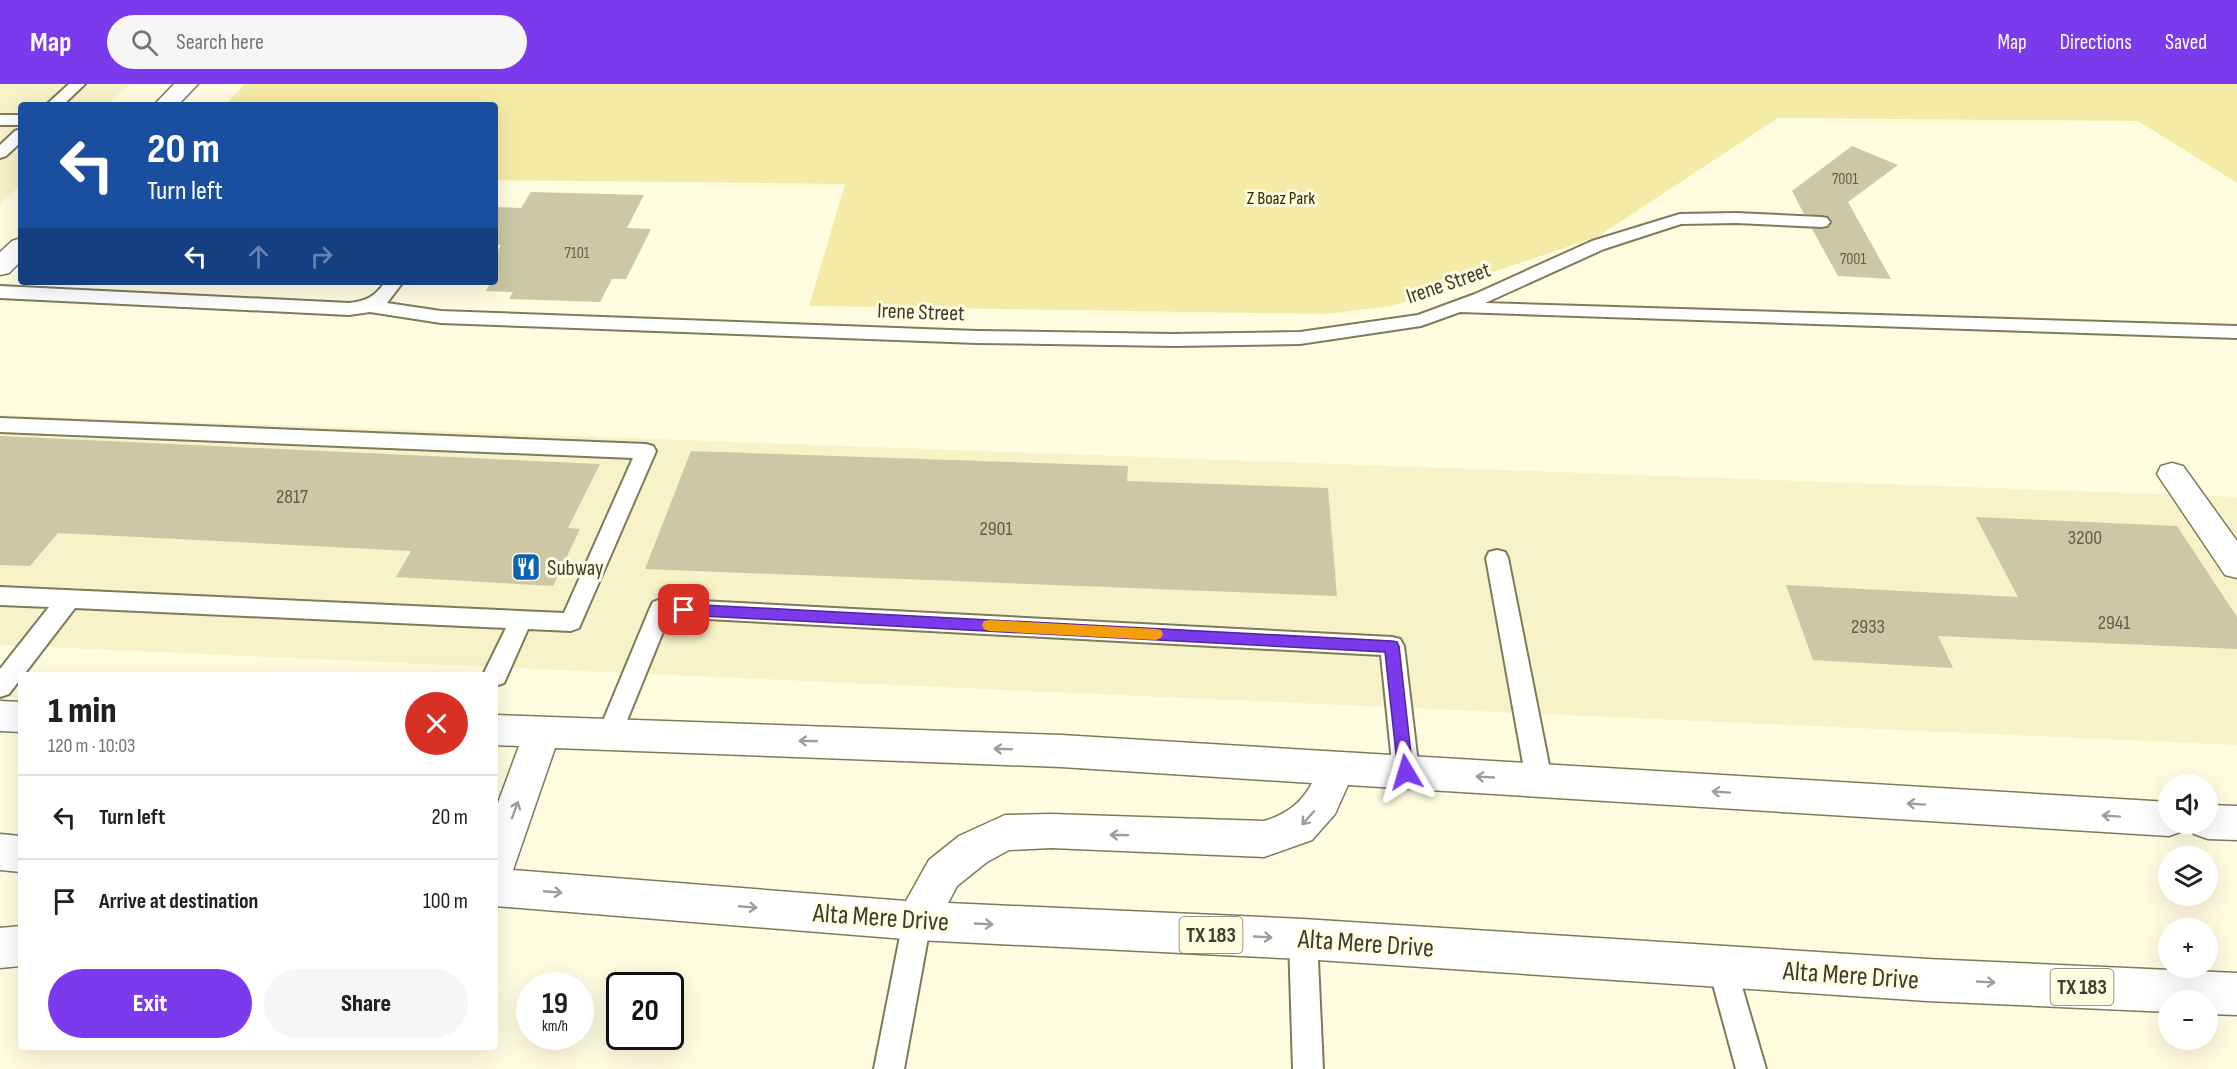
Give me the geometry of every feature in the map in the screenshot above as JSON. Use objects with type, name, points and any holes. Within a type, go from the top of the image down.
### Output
[{"type":"main road","points":[[168,102],[187,84]]},
{"type":"main road","points":[[0,267],[18,249]]},
{"type":"main road","points":[[2172,474],[2237,566]]},
{"type":"main road","points":[[0,716],[18,717]]},
{"type":"main road","points":[[498,730],[1061,751],[2158,818]]},
{"type":"main road","points":[[498,857],[543,731]]},
{"type":"main road","points":[[917,921],[943,873],[973,849],[1005,833],[1052,831],[1264,839],[1298,828],[1322,802],[1337,768]]},
{"type":"main road","points":[[2218,822],[2237,823]]},
{"type":"main road","points":[[0,852],[18,854]]},
{"type":"main road","name":"Alta Mere Drive","points":[[498,887],[917,921],[1303,939],[1927,980],[2237,994]]},
{"type":"main road","points":[[0,948],[18,946]]},
{"type":"lane","points":[[57,102],[78,84]]},
{"type":"lane","points":[[0,120],[18,120]]},
{"type":"lane","points":[[0,153],[18,137]]},
{"type":"lane","name":"Irene Street","points":[[0,292],[71,289],[349,309],[370,306],[441,317],[977,337],[1174,340],[1300,338],[1421,320],[1481,298],[1598,245],[1680,219],[1736,218],[1821,222]]},
{"type":"lane","points":[[370,306],[384,297],[392,285]]},
{"type":"lane","points":[[1456,307],[2237,332]]},
{"type":"lane","points":[[0,425],[646,450],[571,622],[0,596]]},
{"type":"lane","points":[[1497,558],[1539,780]]},
{"type":"lane","points":[[0,687],[69,599]]},
{"type":"lane","points":[[610,733],[661,608],[1392,646],[1406,772]]},
{"type":"lane","points":[[497,672],[521,620]]},
{"type":"lane","points":[[889,1069],[917,921]]},
{"type":"lane","points":[[1303,939],[1308,1069]]},
{"type":"lane","points":[[1722,966],[1751,1069]]},
{"type":"shaded area","points":[[0,84],[130,84],[110,102],[18,102],[18,188],[0,204]]},
{"type":"shaded area","points":[[0,415],[2237,497],[2237,745],[0,645]]},
{"type":"green space","name":"Z Boaz Park","points":[[245,84],[2237,84],[2237,183],[2138,121],[1778,118],[1597,237],[1392,306],[1327,314],[809,306],[845,184],[498,180],[498,102],[228,102]]},
{"type":"building","points":[[1852,146],[1898,165],[1848,202],[1891,279],[1838,276],[1812,229],[1827,228],[1832,221],[1827,216],[1804,214],[1792,191]]},
{"type":"building","points":[[531,192],[644,195],[627,228],[651,229],[626,279],[612,279],[600,302],[509,299],[513,292],[486,291],[489,285],[498,285],[498,250],[501,245],[498,245],[498,207],[521,208]]},
{"type":"building","points":[[0,436],[600,464],[568,528],[580,529],[553,586],[396,577],[411,551],[58,533],[30,566],[0,565]]},
{"type":"building","points":[[691,451],[1128,466],[1127,481],[1328,488],[1337,596],[645,569]]},
{"type":"building","points":[[1976,517],[2177,526],[2237,617],[2237,649],[1938,636],[1953,668],[1813,660],[1786,585],[2018,597]]},
{"type":"slow traffic","points":[[989,625],[1156,634]]},
{"type":"place","name":"Subway","points":[[526,567]]},
{"type":"route","points":[[684,610],[1392,646],[1406,772]]}]
